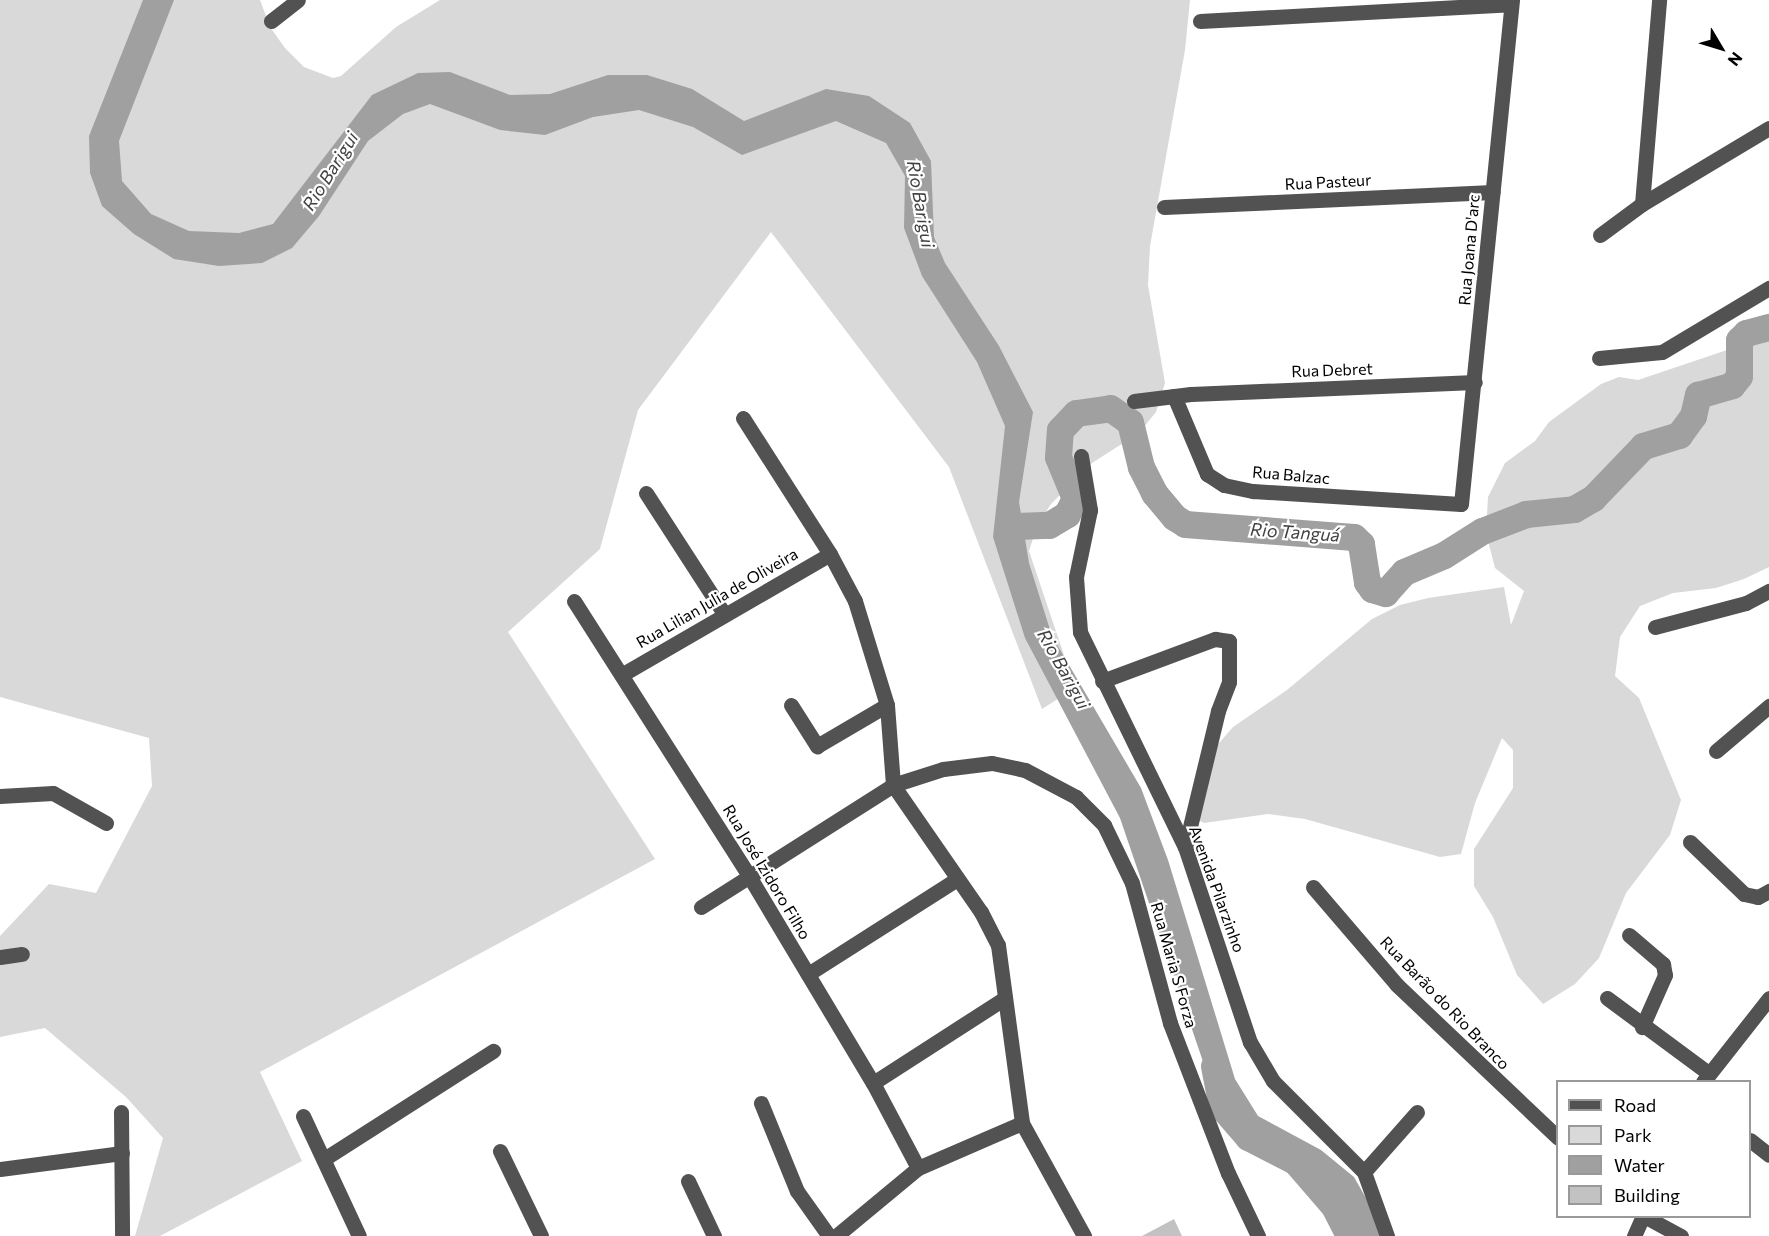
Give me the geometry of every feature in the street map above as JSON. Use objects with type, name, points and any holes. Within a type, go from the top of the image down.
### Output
[{"type":"street","points":[[271,21],[298,0]]},
{"type":"street","points":[[1642,204],[1659,0]]},
{"type":"street","points":[[1200,21],[1512,2]]},
{"type":"street","name":"Rua Joana D'arc","points":[[1461,504],[1512,2]]},
{"type":"street","points":[[1600,235],[1642,204],[1769,128]]},
{"type":"street","name":"Rua Pasteur","points":[[1164,207],[1492,192]]},
{"type":"street","points":[[1599,358],[1662,352],[1769,288]]},
{"type":"street","name":"Rua Debret","points":[[1134,401],[1191,394],[1475,382]]},
{"type":"street","name":"Rua Balzac","points":[[1174,396],[1207,474],[1224,485],[1253,491],[1461,504]]},
{"type":"street","points":[[743,418],[830,554],[859,612],[887,705],[893,785],[981,912],[998,945],[1022,1123],[1084,1236]]},
{"type":"street","name":"Avenida Pilarzinho","points":[[1082,456],[1090,510],[1076,577],[1080,632],[1185,847],[1250,1042],[1273,1081],[1364,1172],[1387,1236]]},
{"type":"street","points":[[646,493],[725,615]]},
{"type":"street","name":"Rua Lilian Julia de Oliveira","points":[[623,674],[830,554]]},
{"type":"street","points":[[1655,627],[1746,603],[1769,591]]},
{"type":"street","name":"Rua José Izidoro Filho","points":[[574,601],[623,674],[749,876],[873,1083],[918,1168]]},
{"type":"street","points":[[1102,681],[1215,639],[1229,641],[1229,682],[1218,711],[1185,847]]},
{"type":"street","points":[[791,705],[817,746],[887,705]]},
{"type":"street","points":[[1716,751],[1769,706]]},
{"type":"street","name":"Rua Maria S Forza","points":[[701,907],[893,785],[943,769],[992,763],[1025,770],[1076,797],[1104,825],[1132,883],[1170,1023],[1227,1173],[1258,1236]]},
{"type":"street","points":[[0,796],[54,793],[106,823]]},
{"type":"street","points":[[1690,842],[1744,894],[1758,897],[1769,891]]},
{"type":"street","points":[[808,974],[957,879]]},
{"type":"street","name":"Rua Barão do Rio Branco","points":[[1313,887],[1397,985],[1556,1137]]},
{"type":"street","points":[[1629,935],[1664,964],[1665,975],[1642,1027]]},
{"type":"street","points":[[0,957],[22,954]]},
{"type":"street","points":[[873,1083],[1005,998]]},
{"type":"street","points":[[1607,998],[1705,1077],[1769,998]]},
{"type":"street","points":[[324,1159],[493,1051]]},
{"type":"street","points":[[761,1103],[797,1191],[829,1236]]},
{"type":"street","points":[[121,1112],[122,1236]]},
{"type":"street","points":[[1364,1172],[1417,1112]]},
{"type":"street","points":[[303,1116],[359,1236]]},
{"type":"street","points":[[836,1236],[918,1168],[1022,1123]]},
{"type":"street","points":[[1751,1142],[1769,1155]]},
{"type":"street","points":[[500,1151],[542,1236]]},
{"type":"street","points":[[0,1169],[122,1153]]},
{"type":"street","points":[[688,1181],[714,1236]]},
{"type":"street","points":[[1634,1236],[1642,1218]]},
{"type":"street","points":[[1647,1218],[1681,1236]]},
{"type":"green space","points":[[0,0],[260,0],[270,27],[285,48],[304,67],[333,78],[341,76],[396,27],[440,0],[1190,0],[1185,50],[1150,246],[1148,285],[1165,383],[1156,412],[1139,433],[1092,463],[1051,504],[1037,526],[1029,551],[1075,688],[1042,709],[949,467],[771,232],[638,410],[600,549],[508,632],[655,859],[260,1072],[302,1161],[160,1236],[135,1236],[163,1138],[126,1097],[45,1028],[0,1037],[0,936],[49,884],[96,893],[152,786],[149,738],[0,697]]},
{"type":"green space","points":[[1769,319],[1769,567],[1744,579],[1716,588],[1673,593],[1640,606],[1620,637],[1615,676],[1639,698],[1681,800],[1670,835],[1626,893],[1599,958],[1575,984],[1543,1004],[1517,975],[1493,917],[1474,886],[1474,849],[1513,788],[1513,750],[1502,738],[1475,803],[1461,854],[1440,857],[1305,819],[1268,814],[1204,823],[1186,814],[1207,757],[1233,727],[1287,690],[1372,619],[1400,605],[1428,598],[1504,587],[1511,625],[1524,591],[1495,568],[1486,533],[1488,497],[1505,463],[1535,441],[1549,422],[1601,384],[1619,377],[1638,380],[1730,349]]},
{"type":"water","points":[[143,0],[174,0],[119,141],[122,181],[151,214],[189,231],[239,233],[273,224],[372,95],[418,73],[450,72],[510,95],[550,94],[608,75],[647,75],[692,89],[744,121],[826,89],[869,96],[910,123],[931,161],[934,237],[945,263],[999,346],[1033,412],[1019,502],[1029,563],[1052,636],[1141,788],[1168,860],[1235,1079],[1258,1116],[1321,1150],[1354,1177],[1375,1214],[1380,1236],[1351,1236],[1341,1209],[1304,1159],[1240,1127],[1212,1088],[1120,818],[1025,638],[993,537],[1005,426],[977,362],[922,276],[904,228],[905,176],[886,143],[836,121],[742,155],[693,127],[639,110],[593,117],[545,135],[500,130],[430,104],[403,114],[368,141],[319,216],[292,248],[262,263],[219,266],[174,259],[134,234],[102,206],[90,173],[89,136]]},
{"type":"building","points":[[1174,1219],[1182,1236],[1142,1236]]},
{"type":"waterway","name":"Rio Tanguá","points":[[1016,526],[1049,525],[1067,514],[1075,498],[1058,457],[1060,430],[1076,413],[1110,408],[1130,422],[1141,467],[1154,493],[1174,517],[1185,524],[1354,537],[1361,544],[1367,582],[1372,589],[1385,593],[1404,572],[1444,555],[1482,531],[1526,514],[1574,509],[1593,498],[1643,446],[1679,435],[1693,416],[1698,395],[1732,385],[1739,376],[1739,340],[1746,333],[1769,327]]},
{"type":"waterway","name":"Rio Barigui","points":[[1214,1066],[1222,1107],[1248,1137],[1295,1161],[1334,1206],[1349,1236]]}]
